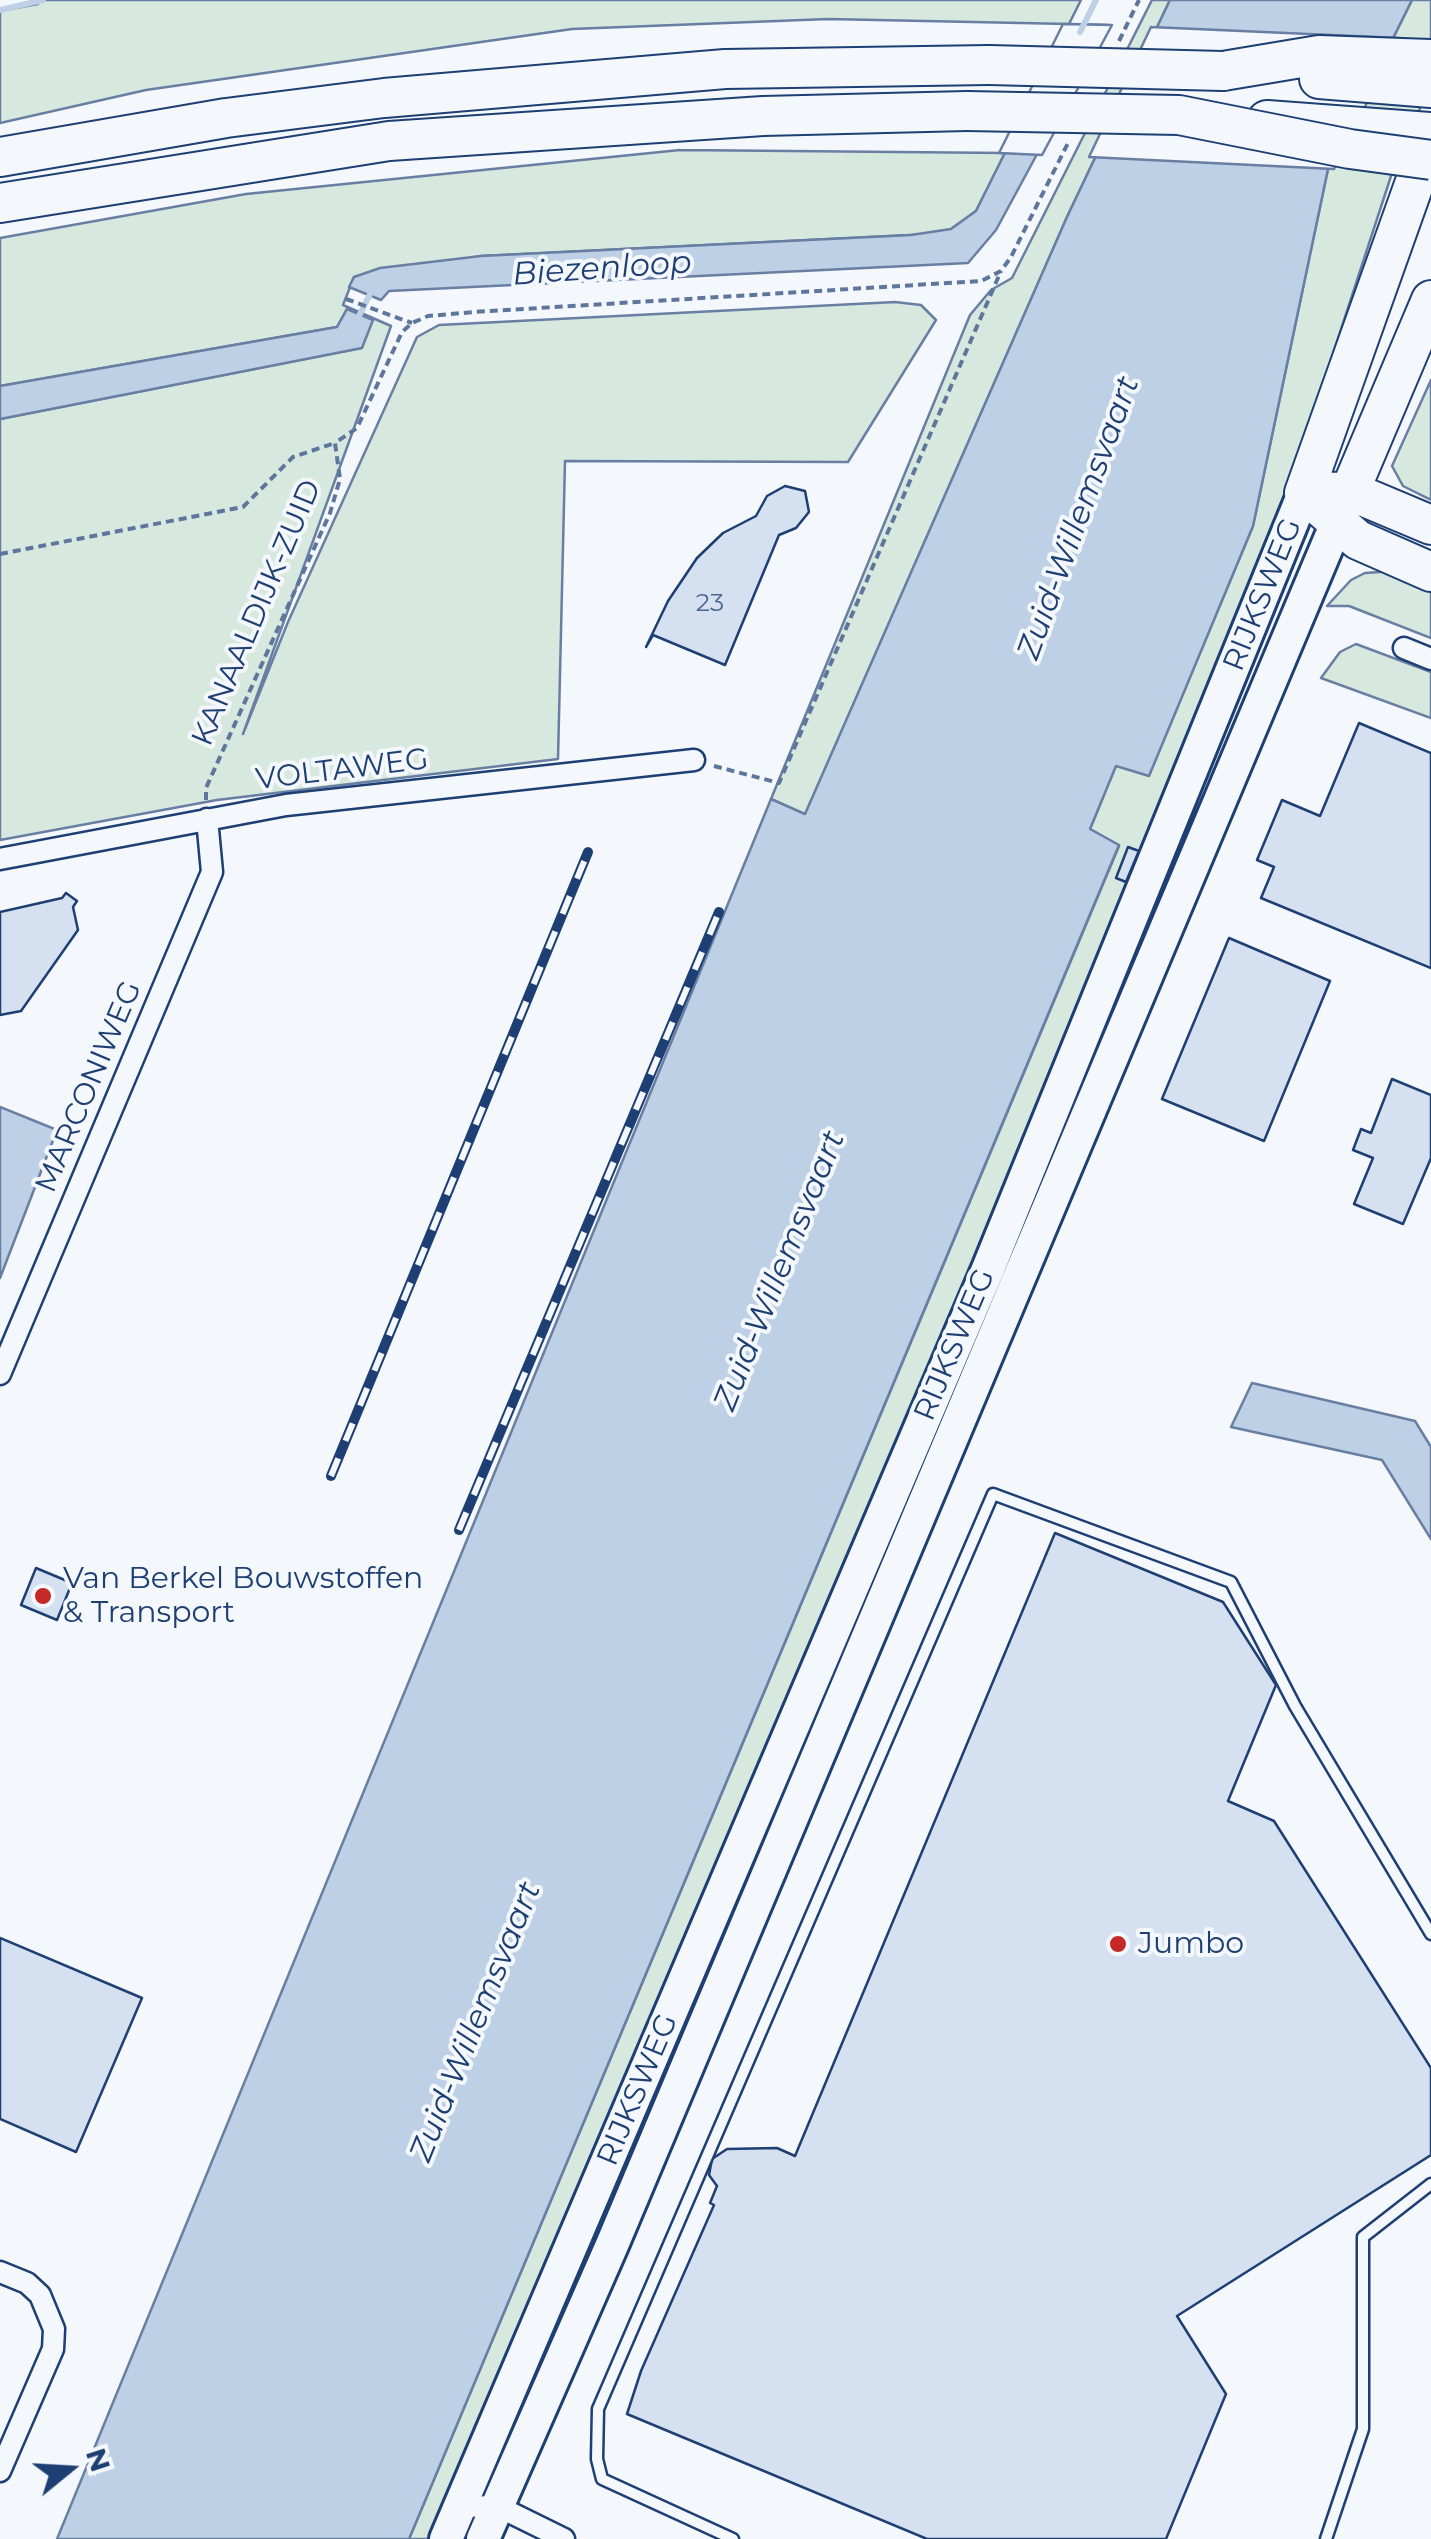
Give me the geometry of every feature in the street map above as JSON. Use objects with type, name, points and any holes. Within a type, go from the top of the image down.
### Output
[{"type":"highway","points":[[1224,71],[1319,55],[1431,58]]},
{"type":"highway","points":[[0,157],[226,118],[384,98],[725,69],[990,65],[1224,71],[1431,88]]},
{"type":"highway","points":[[0,202],[389,142],[762,116],[966,111],[1180,114],[1431,134]]},
{"type":"highway","points":[[1180,114],[1350,150],[1431,160]]},
{"type":"highway","name":"RIJKSWEG","points":[[1304,493],[1431,134]]},
{"type":"highway","name":"RIJKSWEG","points":[[1343,508],[1431,300]]},
{"type":"highway","points":[[1304,493],[1343,508],[1431,525]]},
{"type":"highway","points":[[1343,508],[1358,540],[1431,572]]},
{"type":"main road","name":"RIJKSWEG","points":[[446,2539],[988,1268],[1304,493]]},
{"type":"main road","name":"RIJKSWEG","points":[[482,2539],[1343,508]]},
{"type":"street","points":[[1404,648],[1431,659]]},
{"type":"street","name":"VOLTAWEG","points":[[0,860],[286,805],[694,760]]},
{"type":"street","name":"MARCONIWEG","points":[[0,1374],[212,872],[207,819]]},
{"type":"street","points":[[0,2272],[27,2283],[40,2295],[54,2329],[53,2347],[0,2471]]},
{"type":"street","points":[[459,2507],[498,2506],[564,2539]]},
{"type":"street","points":[[459,2507],[482,2539]]},
{"type":"lane","points":[[733,2539],[602,2479],[597,2459],[598,2409],[993,1494],[1232,1582],[1294,1706],[1431,1934]]},
{"type":"lane","points":[[1326,2539],[1363,2429],[1363,2236],[1431,2184]]},
{"type":"path","points":[[348,300],[412,323],[428,316],[954,284],[982,280],[1001,271],[779,784],[694,760]]},
{"type":"path","name":"KANAALDIJK-ZUID","points":[[207,819],[206,788],[330,514],[340,479],[335,444],[357,428],[402,332],[412,323]]},
{"type":"path","points":[[0,554],[243,506],[293,457],[335,444]]},
{"type":"shaded area","points":[[38,0],[1081,0],[1069,24],[828,19],[572,29],[146,90],[0,123],[0,11],[38,4]]},
{"type":"shaded area","points":[[1152,0],[1170,0],[1067,217],[805,815],[771,799],[970,315],[991,290],[1012,278]]},
{"type":"shaded area","points":[[1412,0],[1431,0],[1431,83],[1392,173],[1288,492],[947,1327],[622,2100],[429,2539],[409,2539],[1119,846],[1090,829],[1116,765],[1149,775],[1253,526],[1328,169]]},
{"type":"shaded area","points":[[680,150],[1005,153],[976,211],[951,229],[931,234],[481,256],[354,277],[343,305],[391,326],[243,734],[288,622],[417,337],[439,325],[895,302],[921,305],[936,320],[848,462],[565,461],[558,759],[217,800],[0,840],[0,419],[361,348],[347,309],[337,327],[0,386],[0,238],[246,194]]},
{"type":"shaded area","points":[[1431,380],[1431,500],[1403,486],[1392,466]]},
{"type":"shaded area","points":[[1395,571],[1431,585],[1431,638],[1349,606],[1327,606],[1351,580],[1365,573]]},
{"type":"shaded area","points":[[1356,644],[1431,672],[1431,718],[1321,678],[1340,652]]},
{"type":"water","name":"Zuid-Willemsvaart","points":[[1170,0],[1412,0],[1328,169],[1253,526],[1149,776],[1116,766],[1090,829],[1119,845],[409,2539],[57,2539],[771,799],[805,814],[1067,217]]},
{"type":"water","points":[[1069,24],[1107,25],[996,230],[968,263],[389,291],[381,300],[349,287],[354,277],[380,268],[481,256],[911,235],[951,229],[976,211]]},
{"type":"water","points":[[347,309],[373,320],[362,348],[0,419],[0,386],[337,327]]},
{"type":"water","points":[[0,1107],[57,1130],[0,1278]]},
{"type":"water","points":[[1252,1383],[1415,1421],[1431,1447],[1431,1539],[1382,1460],[1231,1427]]},
{"type":"pier","points":[[1063,24],[1112,25],[1042,155],[999,153]]},
{"type":"pier","points":[[1151,27],[1399,38],[1334,169],[1089,157]]},
{"type":"building","points":[[785,486],[805,491],[809,512],[796,528],[779,535],[725,665],[653,635],[646,647],[668,601],[697,558],[723,533],[756,516],[767,496]]},
{"type":"building","points":[[1359,723],[1431,753],[1431,968],[1261,898],[1274,867],[1257,860],[1282,800],[1320,816]]},
{"type":"building","points":[[1128,847],[1139,851],[1126,882],[1116,878]]},
{"type":"building","points":[[66,893],[77,901],[73,907],[78,930],[21,1011],[0,1015],[0,912],[62,898]]},
{"type":"building","points":[[1229,938],[1330,981],[1264,1141],[1162,1099]]},
{"type":"building","points":[[1392,1079],[1431,1095],[1431,1158],[1403,1224],[1354,1204],[1373,1158],[1353,1150],[1361,1129],[1371,1133]]},
{"type":"building","name":"Jumbo","points":[[1055,1533],[1223,1602],[1276,1685],[1228,1801],[1274,1821],[1431,2068],[1431,2155],[1177,2316],[1226,2394],[1166,2539],[927,2539],[627,2414],[641,2371],[714,2205],[710,2203],[717,2186],[709,2175],[712,2159],[727,2149],[777,2148],[795,2156]]},
{"type":"building","points":[[36,1568],[72,1583],[57,1620],[21,1605]]},
{"type":"building","points":[[0,1938],[142,1998],[76,2152],[0,2119]]},
{"type":"waterway","points":[[0,10],[43,0]]},
{"type":"waterway","name":"Biezenloop","points":[[1080,32],[1096,0]]},
{"type":"waterway","name":"Biezenloop","points":[[356,322],[373,288]]},
{"type":"railway","points":[[331,1476],[588,852]]},
{"type":"railway","points":[[459,1530],[719,912]]},
{"type":"place","name":"Van Berkel Bouwstoffen & Transport","points":[[43,1596]]},
{"type":"place","name":"Jumbo","points":[[1118,1944]]}]
